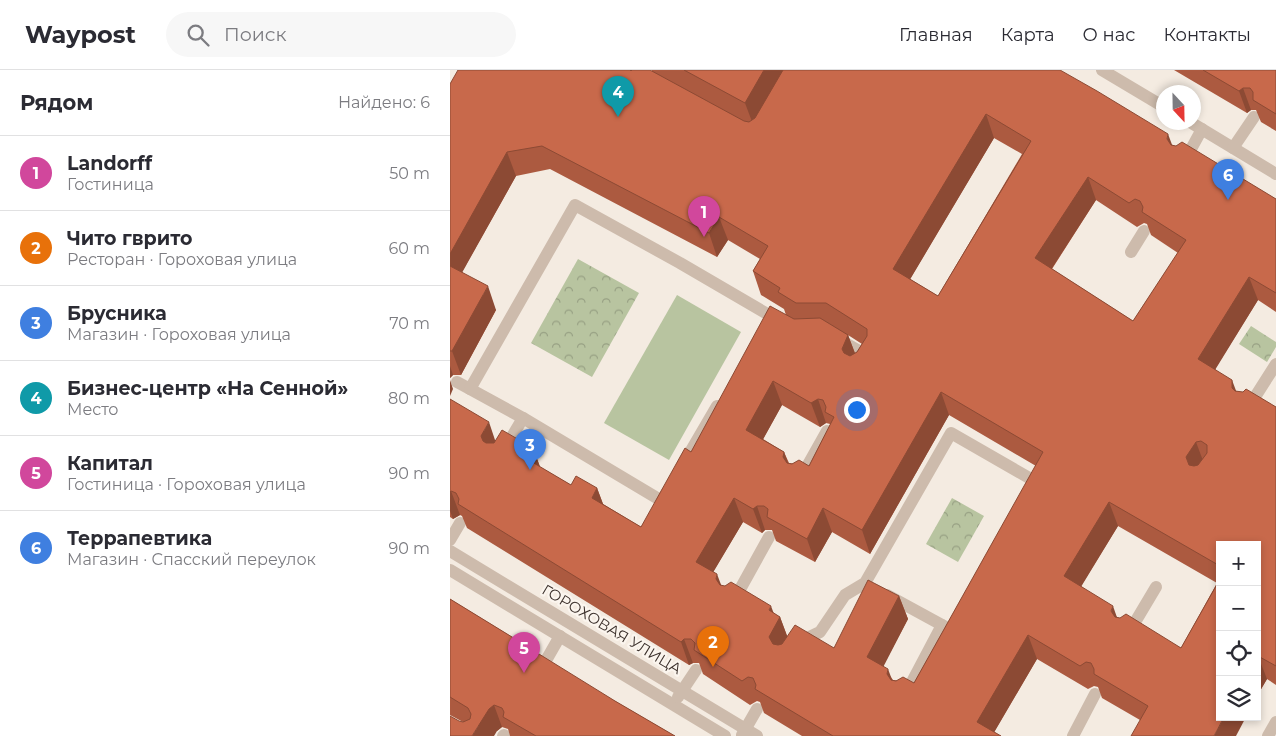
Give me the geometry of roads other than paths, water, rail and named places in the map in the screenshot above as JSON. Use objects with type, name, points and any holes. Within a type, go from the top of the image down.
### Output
[{"type":"street","points":[[1102,70],[1156,102]]},
{"type":"street","points":[[1233,148],[1254,117]]},
{"type":"street","points":[[1184,162],[1202,130],[1276,174]]},
{"type":"street","points":[[470,389],[575,205],[680,263],[766,319],[794,330]]},
{"type":"street","points":[[1131,252],[1144,231]]},
{"type":"street","points":[[822,335],[832,334],[868,356],[859,372]]},
{"type":"street","points":[[1248,408],[1276,364]]},
{"type":"street","points":[[457,382],[523,418],[662,501],[725,391]]},
{"type":"street","points":[[498,460],[523,418]]},
{"type":"street","points":[[800,480],[827,431]]},
{"type":"street","points":[[790,655],[797,643],[820,632],[845,595],[865,584],[951,433],[1038,483],[1030,499]]},
{"type":"street","points":[[450,540],[460,523]]},
{"type":"street","points":[[733,602],[769,537]]},
{"type":"street","name":"ГОРОХОВАЯ УЛИЦА","points":[[450,550],[682,691],[743,732],[757,736]]},
{"type":"street","points":[[450,570],[726,736]]},
{"type":"street","points":[[865,584],[956,632],[966,615]]},
{"type":"street","points":[[1128,634],[1156,587]]},
{"type":"street","points":[[904,697],[942,625]]},
{"type":"street","points":[[540,671],[560,636]]},
{"type":"street","points":[[674,704],[696,670]]},
{"type":"street","points":[[1073,736],[1096,694]]},
{"type":"street","points":[[743,732],[757,709]]},
{"type":"street","points":[[1268,736],[1276,722]]},
{"type":"place","name":"Бизнес-центр «На Сенной»","points":[[618,117]]},
{"type":"place","name":"Террапевтика","points":[[1228,200]]},
{"type":"place","name":"Landorff","points":[[704,237]]},
{"type":"place","name":"Брусника","points":[[530,470]]},
{"type":"place","name":"Чито гврито","points":[[713,667]]},
{"type":"place","name":"Капитал","points":[[524,673]]}]
